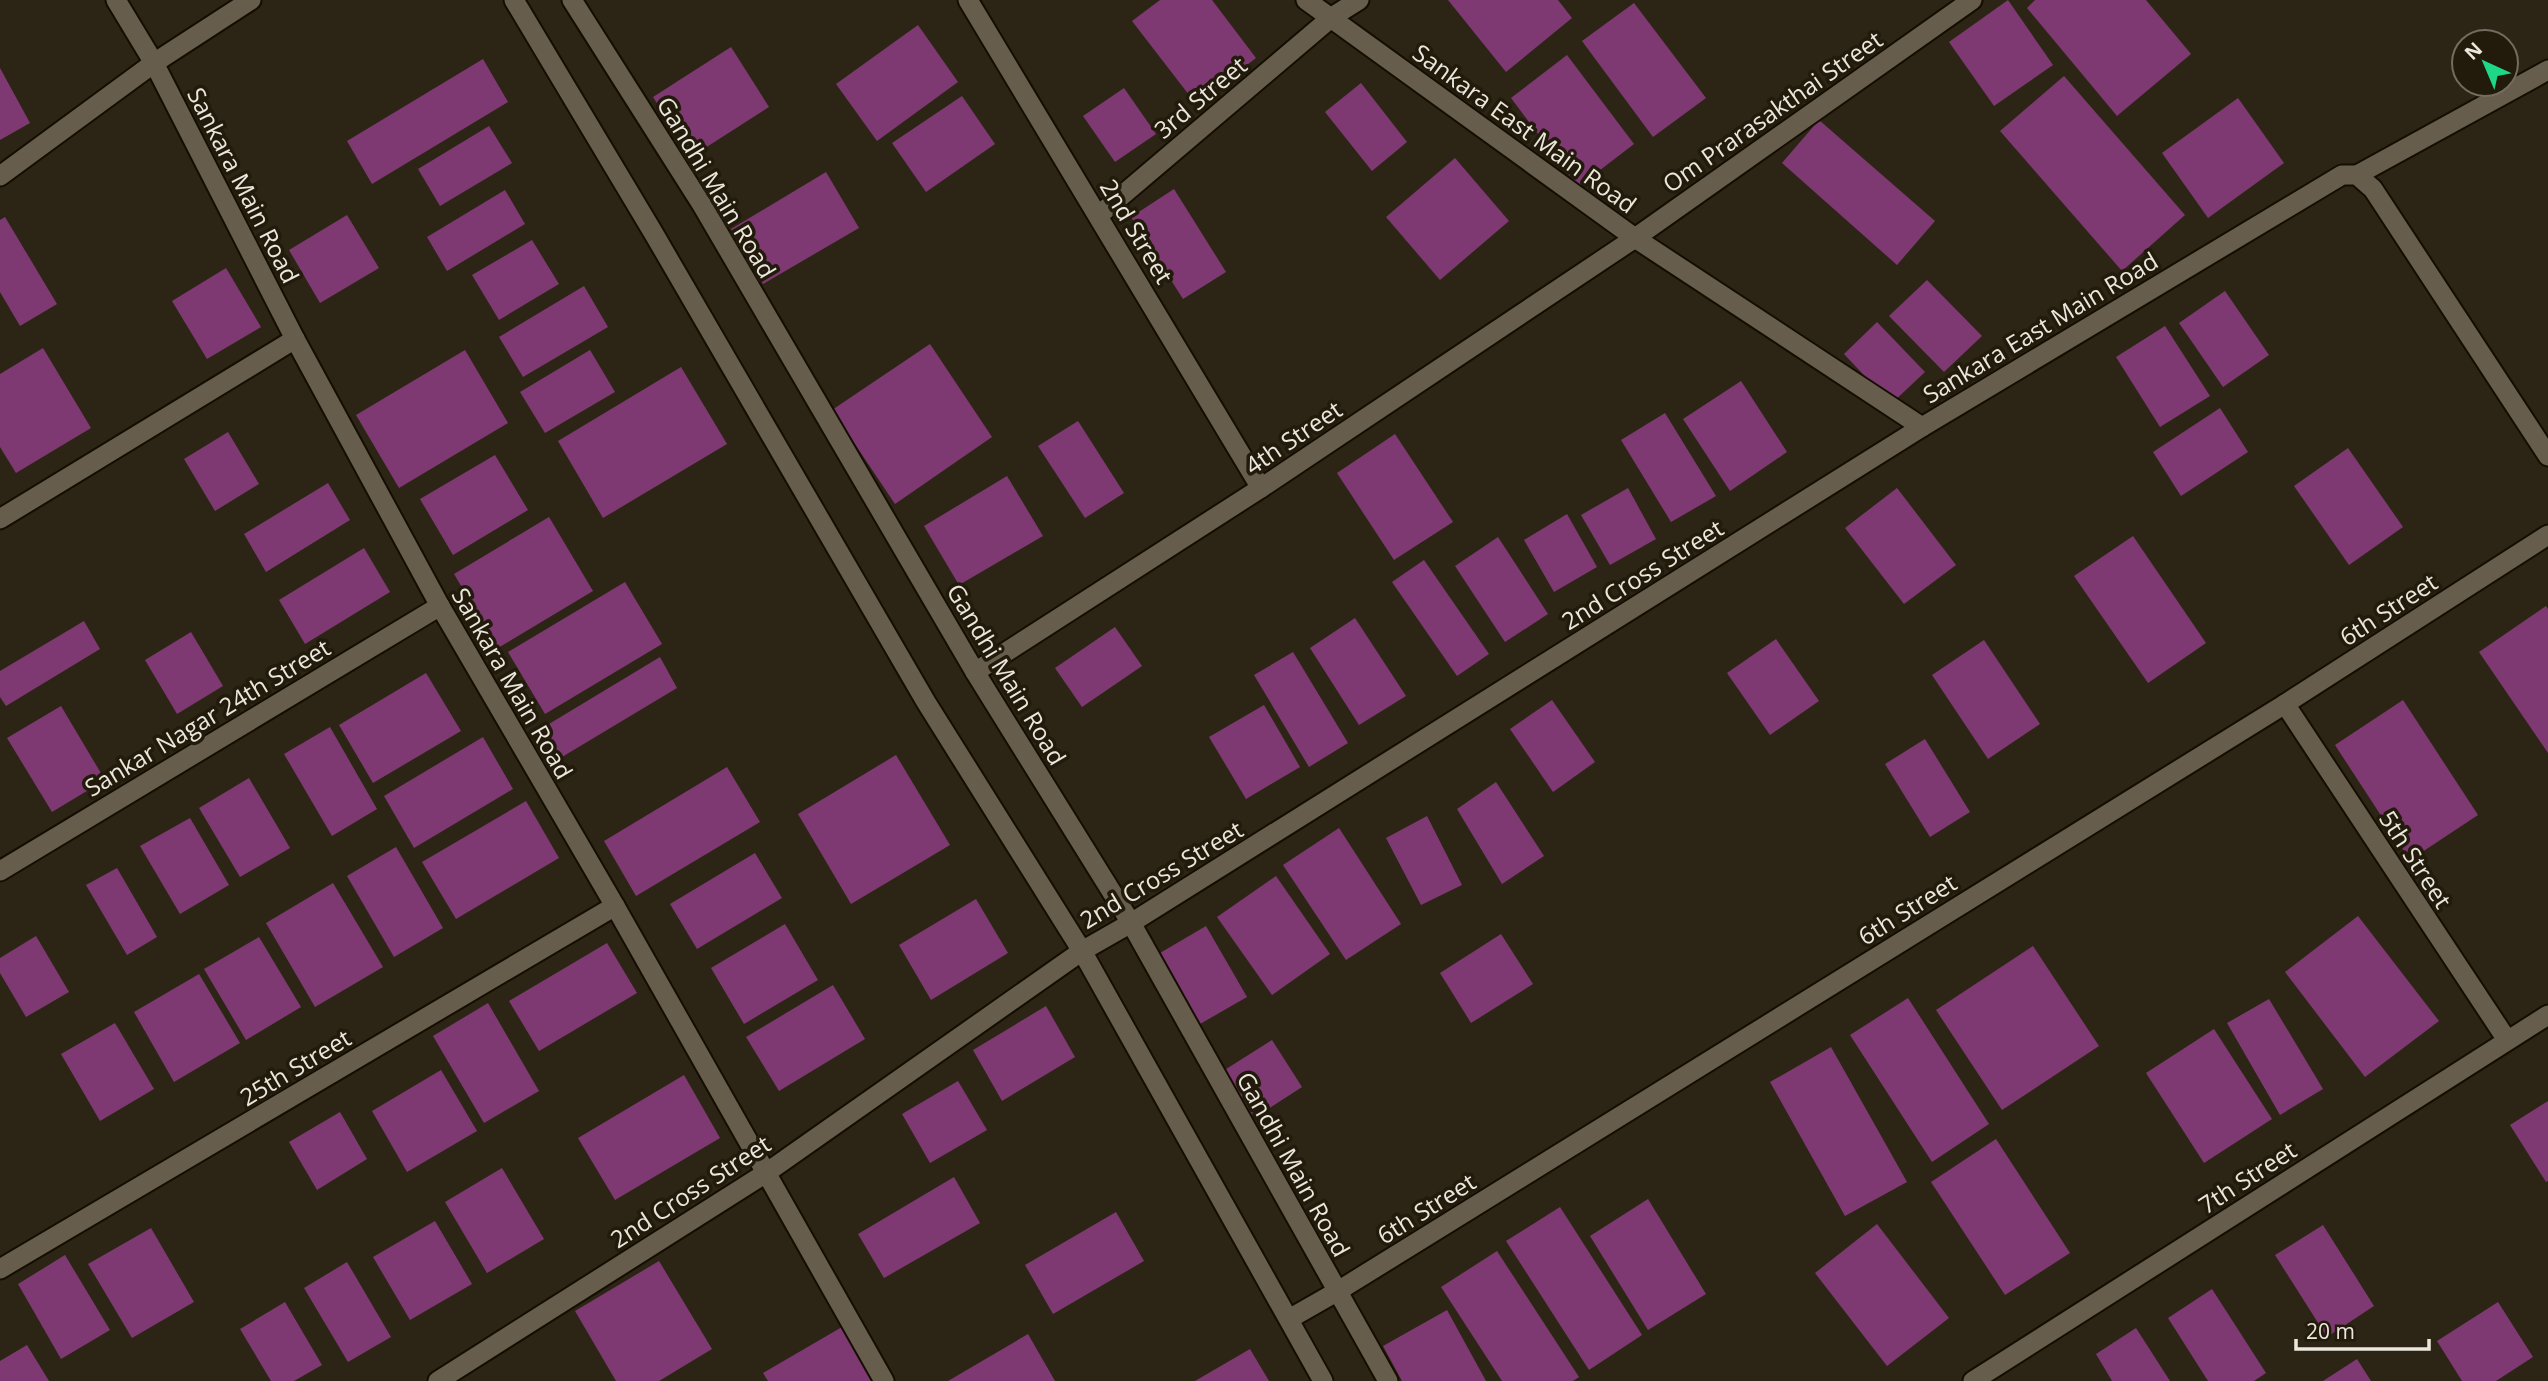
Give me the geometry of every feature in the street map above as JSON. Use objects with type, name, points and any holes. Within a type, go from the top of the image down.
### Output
[{"type":"street","name":"Sankara Main Road","points":[[116,0],[154,63],[295,339],[440,606],[615,906],[884,1381]]},
{"type":"street","points":[[0,176],[154,63],[251,0]]},
{"type":"street","points":[[514,0],[654,234],[926,702],[1082,951],[1323,1381]]},
{"type":"street","name":"Gandhi Main Road","points":[[572,0],[702,205],[975,672],[1131,923],[1388,1381]]},
{"type":"street","name":"2nd Street","points":[[968,0],[1261,488]]},
{"type":"street","name":"Sankara East Main Road","points":[[1306,0],[1635,238],[1922,427],[2342,174],[2357,175],[2548,71]]},
{"type":"street","name":"3rd Street","points":[[1099,215],[1332,17],[1359,0]]},
{"type":"street","name":"Om Prarasakthai Street","points":[[1635,238],[1972,0]]},
{"type":"street","points":[[2357,175],[2373,189],[2548,456]]},
{"type":"street","name":"4th Street","points":[[975,672],[1261,488],[1635,238]]},
{"type":"street","points":[[0,519],[295,339]]},
{"type":"street","name":"2nd Cross Street","points":[[438,1381],[766,1173],[1082,951],[1131,923],[1922,427]]},
{"type":"street","name":"6th Street","points":[[1289,1319],[2285,704],[2548,535]]},
{"type":"street","name":"Sankar Nagar 24th Street","points":[[0,871],[440,606]]},
{"type":"street","name":"5th Street","points":[[2285,704],[2507,1040]]},
{"type":"street","name":"25th Street","points":[[0,1269],[615,906]]},
{"type":"street","name":"7th Street","points":[[1973,1381],[2548,1015]]},
{"type":"building","points":[[1160,0],[1212,0],[1256,58],[1196,104],[1132,21]]},
{"type":"building","points":[[1448,0],[1558,0],[1572,18],[1506,72]]},
{"type":"building","points":[[2008,0],[2053,65],[1994,106],[1949,42]]},
{"type":"building","points":[[2035,0],[2146,0],[2191,54],[2117,116],[2027,8]]},
{"type":"building","points":[[1634,3],[1706,98],[1653,137],[1582,41]]},
{"type":"building","points":[[918,25],[958,82],[877,141],[836,84]]},
{"type":"building","points":[[731,47],[769,107],[691,157],[653,97]]},
{"type":"building","points":[[1567,55],[1634,144],[1578,187],[1511,98]]},
{"type":"building","points":[[483,59],[508,102],[372,184],[347,141]]},
{"type":"building","points":[[0,68],[30,123],[0,140]]},
{"type":"building","points":[[2064,76],[2185,215],[2122,271],[2000,131]]},
{"type":"building","points":[[1361,83],[1407,142],[1372,171],[1325,112]]},
{"type":"building","points":[[1124,88],[1156,134],[1115,162],[1083,116]]},
{"type":"building","points":[[962,96],[995,144],[926,192],[892,143]]},
{"type":"building","points":[[2238,98],[2284,163],[2208,218],[2162,153]]},
{"type":"building","points":[[1819,120],[1935,221],[1897,265],[1782,163]]},
{"type":"building","points":[[489,126],[512,163],[440,206],[418,169]]},
{"type":"building","points":[[1455,158],[1509,221],[1440,280],[1386,217]]},
{"type":"building","points":[[826,172],[859,228],[763,284],[731,229]]},
{"type":"building","points":[[1174,189],[1226,272],[1183,299],[1131,217]]},
{"type":"building","points":[[505,190],[525,224],[447,271],[427,237]]},
{"type":"building","points":[[347,215],[379,268],[320,303],[289,250]]},
{"type":"building","points":[[5,217],[57,304],[20,326],[0,292],[0,220]]},
{"type":"building","points":[[532,240],[559,284],[499,320],[472,275]]},
{"type":"building","points":[[226,268],[261,327],[207,359],[172,301]]},
{"type":"building","points":[[1927,280],[1982,336],[1944,372],[1889,316]]},
{"type":"building","points":[[584,286],[608,327],[523,377],[499,337]]},
{"type":"building","points":[[2225,291],[2269,355],[2223,387],[2179,323]]},
{"type":"building","points":[[1877,322],[1925,372],[1891,404],[1844,354]]},
{"type":"building","points":[[2165,326],[2210,396],[2160,427],[2116,357]]},
{"type":"building","points":[[930,344],[992,437],[895,504],[832,410]]},
{"type":"building","points":[[43,348],[91,428],[16,473],[0,447],[0,374]]},
{"type":"building","points":[[465,350],[508,423],[399,488],[356,415]]},
{"type":"building","points":[[590,350],[615,392],[545,433],[520,392]]},
{"type":"building","points":[[681,367],[727,444],[603,518],[558,441]]},
{"type":"building","points":[[1741,381],[1787,452],[1730,491],[1683,419]]},
{"type":"building","points":[[2220,408],[2248,452],[2181,496],[2153,452]]},
{"type":"building","points":[[1665,413],[1716,496],[1671,522],[1621,440]]},
{"type":"building","points":[[1078,421],[1124,493],[1085,518],[1038,446]]},
{"type":"building","points":[[228,432],[259,484],[215,511],[184,459]]},
{"type":"building","points":[[1395,434],[1453,522],[1394,560],[1337,473]]},
{"type":"building","points":[[2348,448],[2403,527],[2349,565],[2294,486]]},
{"type":"building","points":[[495,455],[528,510],[453,555],[420,499]]},
{"type":"building","points":[[1007,476],[1043,536],[959,585],[924,526]]},
{"type":"building","points":[[328,483],[350,520],[266,572],[244,534]]},
{"type":"building","points":[[1628,488],[1656,539],[1610,565],[1581,515]]},
{"type":"building","points":[[1897,488],[1956,565],[1904,604],[1845,528]]},
{"type":"building","points":[[1567,514],[1597,567],[1554,592],[1524,540]]},
{"type":"building","points":[[549,517],[593,591],[498,648],[454,574]]},
{"type":"building","points":[[2133,536],[2206,643],[2148,683],[2074,576]]},
{"type":"building","points":[[1498,537],[1548,614],[1505,642],[1455,566]]},
{"type":"building","points":[[364,548],[390,592],[305,644],[279,600]]},
{"type":"building","points":[[1424,560],[1489,654],[1457,676],[1392,582]]},
{"type":"building","points":[[625,582],[662,644],[545,714],[508,652]]},
{"type":"building","points":[[2546,606],[2548,609],[2548,753],[2479,652]]},
{"type":"building","points":[[1355,618],[1406,696],[1359,725],[1310,648]]},
{"type":"building","points":[[84,621],[100,649],[6,706],[0,697],[0,671]]},
{"type":"building","points":[[1115,627],[1142,666],[1082,707],[1055,668]]},
{"type":"building","points":[[191,632],[223,686],[177,714],[145,660]]},
{"type":"building","points":[[1776,639],[1819,701],[1770,735],[1727,673]]},
{"type":"building","points":[[1984,640],[2040,724],[1988,759],[1932,675]]},
{"type":"building","points":[[1293,652],[1348,743],[1309,767],[1254,675]]},
{"type":"building","points":[[660,657],[677,688],[557,760],[539,730]]},
{"type":"building","points":[[426,673],[461,731],[373,783],[339,725]]},
{"type":"building","points":[[1552,700],[1595,762],[1553,792],[1510,729]]},
{"type":"building","points":[[2403,700],[2478,815],[2410,860],[2335,745]]},
{"type":"building","points":[[1264,705],[1300,767],[1246,799],[1209,737]]},
{"type":"building","points":[[61,706],[105,780],[52,812],[7,738]]},
{"type":"building","points":[[330,727],[377,809],[332,836],[284,754]]},
{"type":"building","points":[[483,737],[513,789],[414,848],[384,796]]},
{"type":"building","points":[[1925,739],[1970,812],[1930,837],[1885,764]]},
{"type":"building","points":[[896,755],[950,845],[851,904],[798,814]]},
{"type":"building","points":[[727,767],[760,822],[636,896],[604,841]]},
{"type":"building","points":[[249,778],[290,848],[240,877],[199,808]]},
{"type":"building","points":[[1496,782],[1544,856],[1502,884],[1457,809]]},
{"type":"building","points":[[526,801],[559,858],[456,919],[422,862]]},
{"type":"building","points":[[1427,816],[1462,885],[1421,905],[1386,838]]},
{"type":"building","points":[[190,818],[229,885],[180,914],[140,846]]},
{"type":"building","points":[[1339,828],[1401,924],[1346,960],[1283,865]]},
{"type":"building","points":[[396,847],[443,928],[394,957],[347,876]]},
{"type":"building","points":[[755,853],[782,898],[697,949],[670,904]]},
{"type":"building","points":[[117,868],[157,937],[127,955],[86,885]]},
{"type":"building","points":[[1276,876],[1330,954],[1272,995],[1217,917]]},
{"type":"building","points":[[333,883],[383,967],[315,1007],[266,923]]},
{"type":"building","points":[[976,899],[1008,953],[931,1000],[899,945]]},
{"type":"building","points":[[2358,916],[2439,1021],[2365,1077],[2285,972]]},
{"type":"building","points":[[785,924],[818,980],[744,1024],[711,968]]},
{"type":"building","points":[[1206,926],[1247,997],[1200,1024],[1160,953]]},
{"type":"building","points":[[1501,934],[1533,984],[1471,1023],[1440,973]]},
{"type":"building","points":[[36,936],[69,992],[26,1017],[0,973],[0,958]]},
{"type":"building","points":[[259,937],[301,1007],[246,1040],[204,969]]},
{"type":"building","points":[[607,943],[637,993],[539,1051],[509,1001]]},
{"type":"building","points":[[2033,946],[2099,1046],[2002,1110],[1936,1010]]},
{"type":"building","points":[[199,974],[240,1043],[174,1082],[134,1012]]},
{"type":"building","points":[[833,985],[865,1039],[779,1091],[746,1037]]},
{"type":"building","points":[[1908,998],[1989,1124],[1932,1162],[1850,1035]]},
{"type":"building","points":[[2269,999],[2323,1089],[2280,1115],[2227,1023]]},
{"type":"building","points":[[488,1003],[539,1091],[484,1123],[433,1036]]},
{"type":"building","points":[[1046,1006],[1075,1057],[1002,1101],[973,1050]]},
{"type":"building","points":[[115,1023],[154,1089],[100,1121],[61,1054]]},
{"type":"building","points":[[2214,1029],[2272,1119],[2204,1163],[2146,1073]]},
{"type":"building","points":[[1272,1040],[1302,1087],[1254,1118],[1223,1071]]},
{"type":"building","points":[[1831,1047],[1907,1182],[1845,1216],[1770,1082]]},
{"type":"building","points":[[441,1070],[477,1131],[407,1172],[372,1111]]},
{"type":"building","points":[[684,1075],[720,1138],[615,1200],[578,1138]]},
{"type":"building","points":[[958,1081],[987,1130],[930,1163],[902,1114]]},
{"type":"building","points":[[2548,1101],[2548,1181],[2546,1182],[2510,1125]]},
{"type":"building","points":[[340,1112],[367,1159],[317,1190],[289,1142]]},
{"type":"building","points":[[1996,1139],[2070,1253],[2005,1295],[1931,1182]]},
{"type":"building","points":[[502,1168],[544,1239],[487,1273],[445,1202]]},
{"type":"building","points":[[954,1177],[980,1223],[884,1278],[858,1234]]},
{"type":"building","points":[[1648,1199],[1706,1294],[1648,1330],[1590,1236]]},
{"type":"building","points":[[1560,1207],[1642,1335],[1589,1370],[1506,1241]]},
{"type":"building","points":[[1116,1212],[1144,1261],[1053,1314],[1025,1265]]},
{"type":"building","points":[[435,1221],[472,1284],[410,1320],[373,1257]]},
{"type":"building","points":[[1877,1224],[1949,1318],[1887,1366],[1815,1273]]},
{"type":"building","points":[[2323,1225],[2374,1306],[2327,1337],[2275,1255]]},
{"type":"building","points":[[151,1228],[194,1302],[132,1338],[88,1264]]},
{"type":"building","points":[[1497,1251],[1579,1377],[1573,1381],[1502,1381],[1441,1287]]},
{"type":"building","points":[[65,1255],[110,1330],[61,1359],[18,1284]]},
{"type":"building","points":[[659,1261],[712,1349],[659,1381],[616,1381],[575,1311]]},
{"type":"building","points":[[347,1262],[391,1337],[348,1362],[304,1288]]},
{"type":"building","points":[[2212,1289],[2266,1373],[2254,1381],[2208,1381],[2168,1318]]},
{"type":"building","points":[[285,1302],[322,1365],[294,1381],[271,1381],[240,1329]]},
{"type":"building","points":[[2498,1302],[2533,1357],[2496,1381],[2462,1381],[2437,1341]]},
{"type":"building","points":[[1447,1310],[1486,1381],[1402,1381],[1383,1346]]},
{"type":"building","points":[[842,1327],[875,1381],[768,1381],[763,1373]]},
{"type":"building","points":[[2136,1328],[2170,1381],[2112,1381],[2096,1354]]},
{"type":"building","points":[[1028,1334],[1055,1381],[948,1381]]},
{"type":"building","points":[[27,1345],[49,1381],[0,1381],[0,1361]]},
{"type":"building","points":[[1250,1349],[1269,1381],[1195,1381]]},
{"type":"building","points":[[2357,1359],[2371,1381],[2323,1381]]}]
